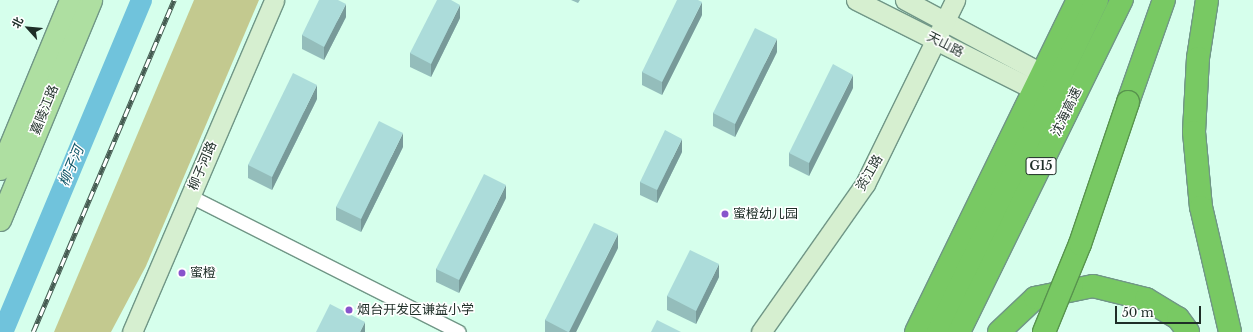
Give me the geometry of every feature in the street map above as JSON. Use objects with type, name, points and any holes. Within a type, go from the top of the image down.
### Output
[{"type":"highway","points":[[916,332],[946,267],[1039,82],[1078,0]]},
{"type":"highway","name":"沈海高速","points":[[950,329],[1097,0]]},
{"type":"highway","name":"沈海高速","points":[[950,329],[1122,0]]},
{"type":"highway","points":[[1044,332],[1080,244],[1164,0]]},
{"type":"highway","points":[[1207,0],[1198,58],[1194,132],[1201,206],[1230,332]]},
{"type":"highway","points":[[999,332],[1034,298],[1093,286],[1146,299],[1178,318],[1188,332]]},
{"type":"main road","name":"嘉陵江路","points":[[0,169],[70,0]]},
{"type":"main road","name":"嘉陵江路","points":[[0,220],[91,0]]},
{"type":"main road","points":[[906,332],[946,267]]},
{"type":"street","name":"柳子河路","points":[[132,332],[274,0]]},
{"type":"street","name":"天山路","points":[[856,0],[935,40],[1039,82]]},
{"type":"street","name":"天山路","points":[[905,0],[945,21],[1039,82]]},
{"type":"street","name":"资江路","points":[[761,332],[865,184],[955,0]]},
{"type":"street","points":[[190,196],[459,332]]},
{"type":"green space","points":[[194,0],[259,0],[146,266],[111,332],[54,332]]},
{"type":"building","points":[[319,0],[338,0],[346,4],[324,47],[302,35]]},
{"type":"building","points":[[437,0],[451,0],[460,5],[431,64],[410,53]]},
{"type":"building","points":[[677,0],[698,0],[702,2],[662,82],[642,72]]},
{"type":"building","points":[[755,28],[777,39],[735,124],[713,113]]},
{"type":"building","points":[[833,64],[853,75],[809,163],[789,153]]},
{"type":"building","points":[[293,73],[317,85],[272,177],[248,165]]},
{"type":"building","points":[[379,121],[403,133],[361,219],[336,207]]},
{"type":"building","points":[[665,130],[682,139],[657,190],[640,182]]},
{"type":"building","points":[[484,174],[506,185],[459,280],[436,269]]},
{"type":"building","points":[[594,223],[618,234],[568,332],[545,320]]},
{"type":"building","points":[[690,250],[719,264],[696,311],[667,296]]},
{"type":"building","points":[[330,304],[365,322],[360,332],[316,332]]},
{"type":"building","points":[[657,320],[681,332],[651,332]]},
{"type":"waterway","name":"柳子河","points":[[2,332],[141,0]]},
{"type":"railway","points":[[33,332],[174,0]]},
{"type":"place","name":"蜜橙幼儿园","points":[[725,214]]},
{"type":"place","name":"蜜橙","points":[[182,273]]},
{"type":"place","name":"烟台开发区谦益小学","points":[[349,310]]}]
